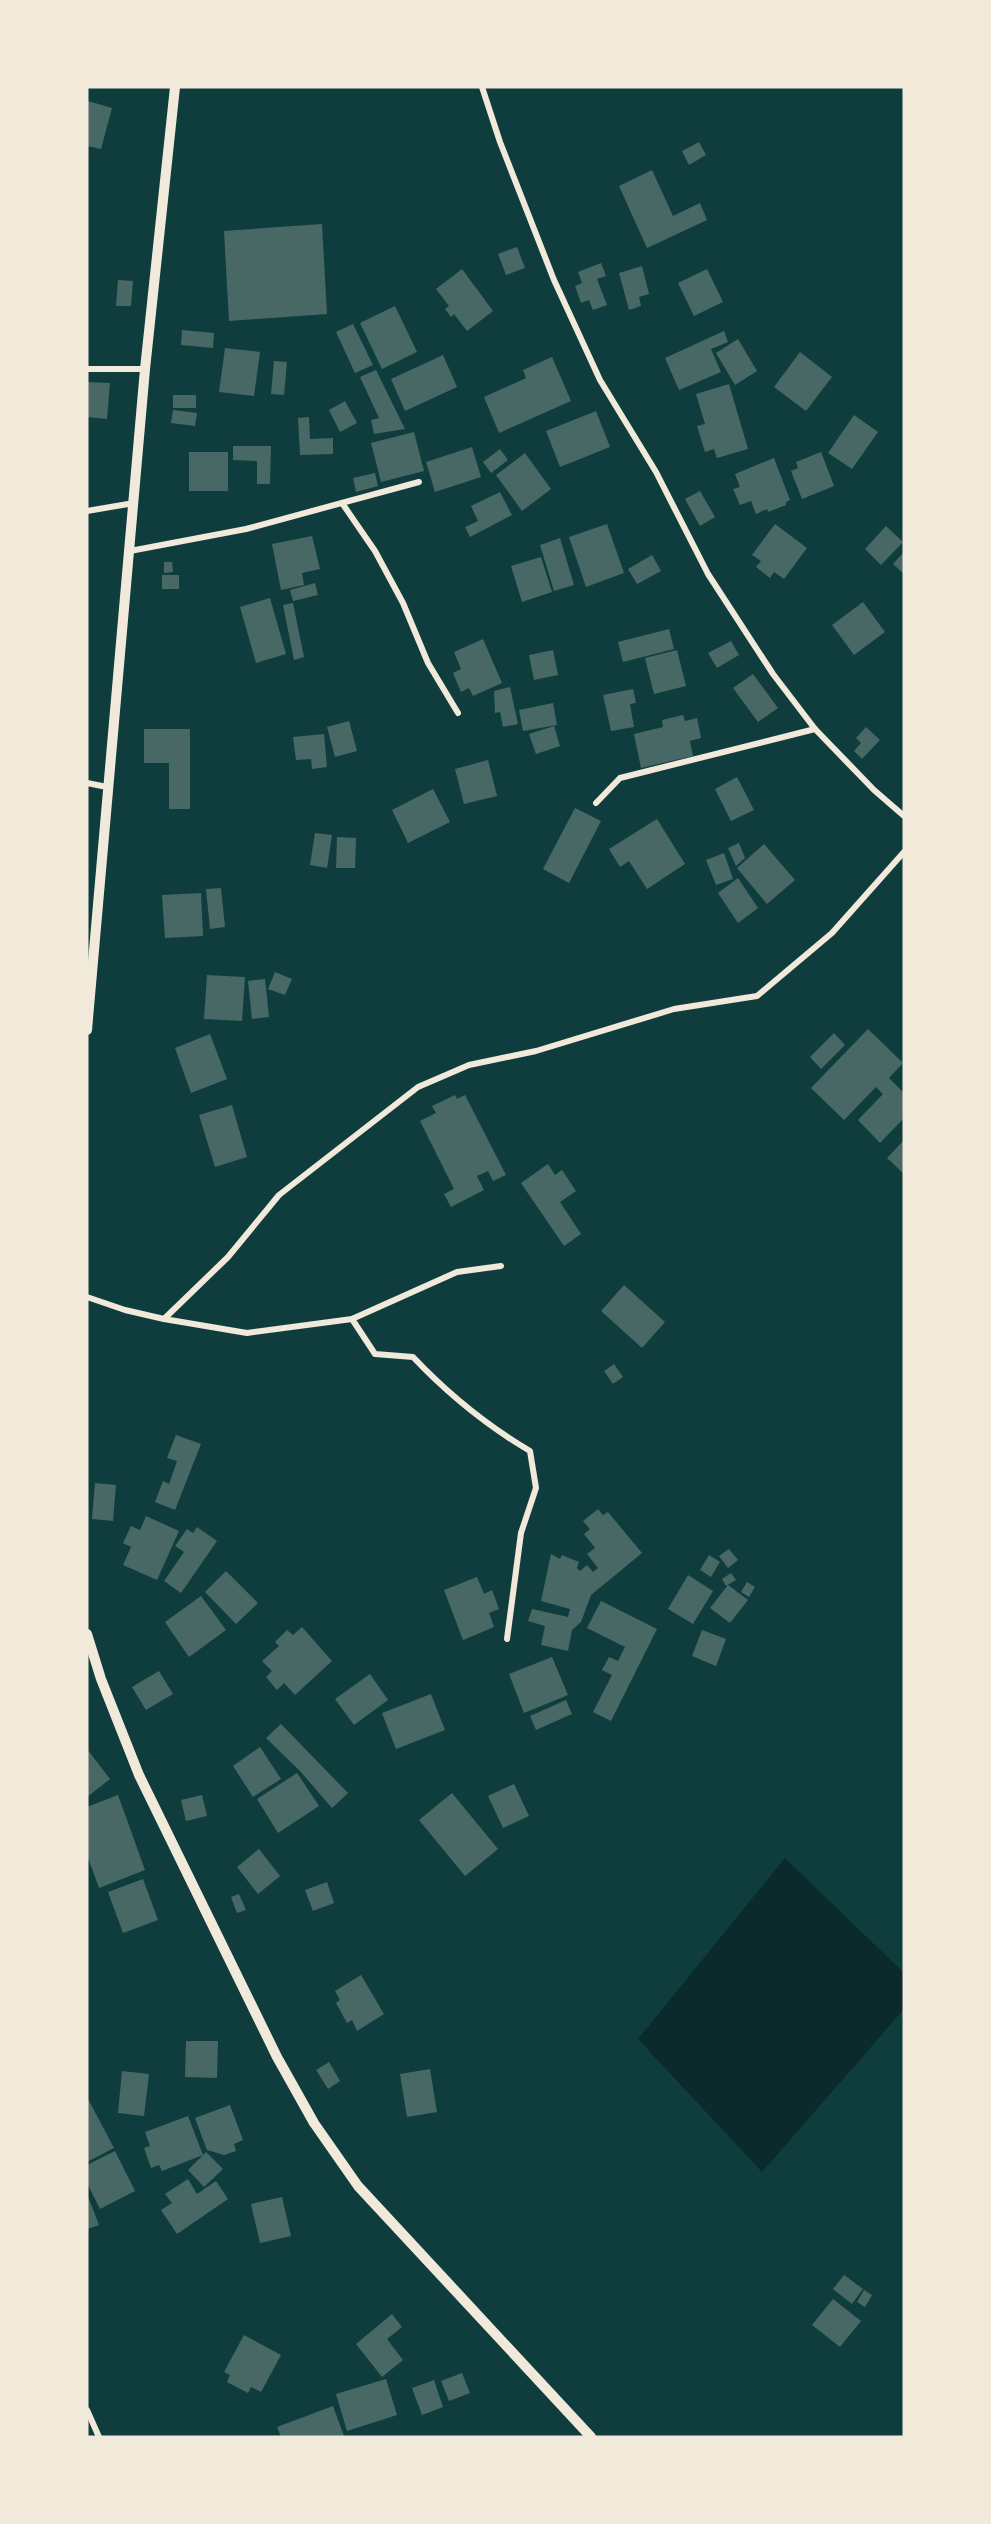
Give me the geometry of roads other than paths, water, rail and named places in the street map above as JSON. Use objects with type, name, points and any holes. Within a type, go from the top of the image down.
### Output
[{"type":"street","points":[[87,1030],[145,369],[175,87]]},
{"type":"street","points":[[482,87],[500,142],[554,280],[600,380],[656,472],[708,574],[773,674],[815,729],[874,790],[904,816]]},
{"type":"street","points":[[87,369],[145,369]]},
{"type":"street","points":[[130,551],[246,529],[419,482]]},
{"type":"street","points":[[87,511],[134,503]]},
{"type":"street","points":[[342,503],[375,551],[397,592],[428,663],[458,713]]},
{"type":"street","points":[[596,803],[620,778],[815,729]]},
{"type":"street","points":[[87,783],[107,787]]},
{"type":"street","points":[[164,1319],[228,1257],[279,1195],[418,1087],[469,1065],[536,1051],[674,1009],[757,996],[832,933],[904,852]]},
{"type":"street","points":[[87,1297],[125,1310],[164,1319],[247,1333],[352,1319],[458,1272],[501,1266]]},
{"type":"street","points":[[352,1319],[375,1354],[413,1357],[446,1392],[504,1436],[530,1452],[536,1488],[521,1533],[507,1639]]},
{"type":"street","points":[[87,1634],[139,1775],[277,2057],[314,2123],[358,2186],[591,2437]]},
{"type":"street","points":[[87,2410],[99,2437]]},
{"type":"water","points":[[785,1858],[904,1973],[904,2009],[762,2172],[638,2039]]}]
